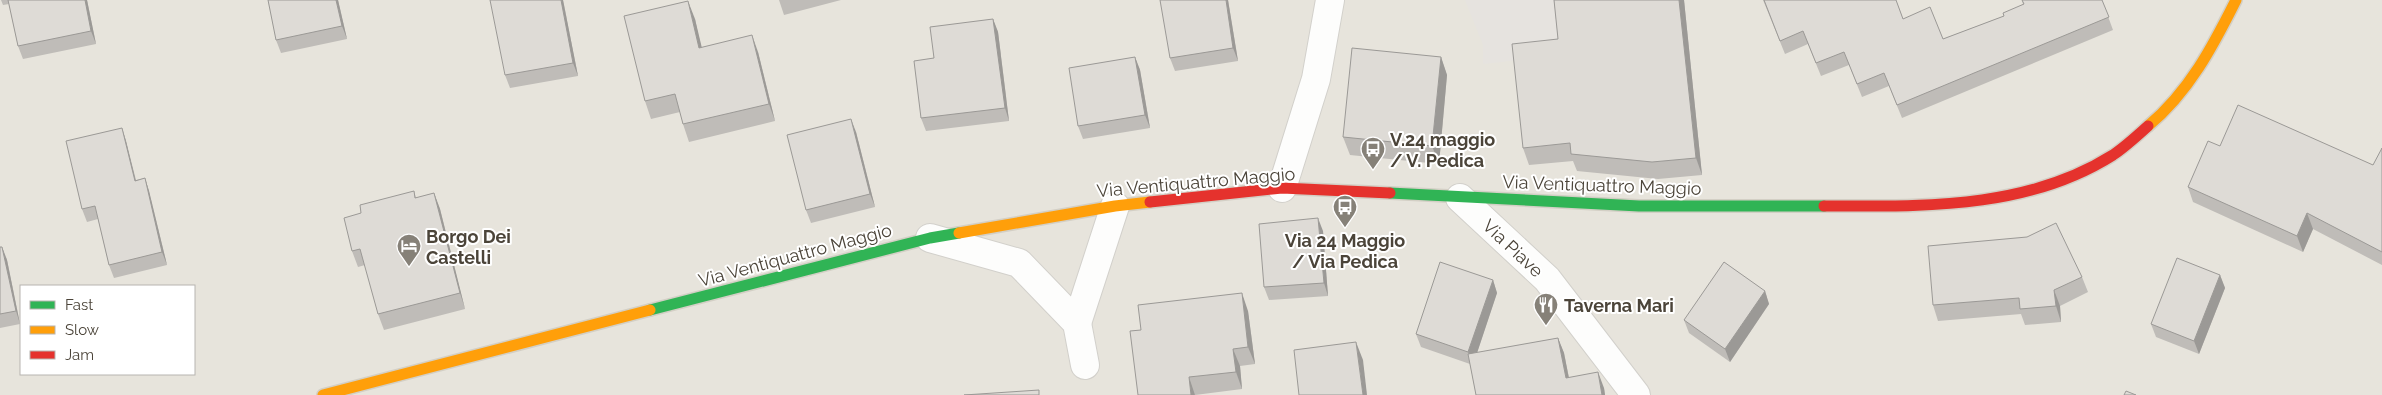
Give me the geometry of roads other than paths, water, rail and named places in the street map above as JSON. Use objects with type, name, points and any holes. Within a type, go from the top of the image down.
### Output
[{"type":"main road","name":"Via Ventiquattro Maggio","points":[[323,395],[930,238],[1116,206],[1282,188],[1639,206],[1958,205],[2027,193],[2071,176],[2114,154],[2151,124],[2183,90],[2211,51],[2236,0]]},
{"type":"street","points":[[1282,188],[1316,79],[1330,0]]},
{"type":"street","name":"Via Piave","points":[[1460,198],[1547,279],[1636,395]]},
{"type":"street","points":[[1085,365],[1077,324],[1116,206]]},
{"type":"street","points":[[930,238],[1019,263],[1077,324]]},
{"type":"place","name":"V.24 maggio / V. Pedica","points":[[1373,170]]},
{"type":"place","name":"Via 24 Maggio / Via Pedica","points":[[1345,228]]},
{"type":"place","name":"Borgo Dei Castelli","points":[[409,267]]},
{"type":"place","name":"Taverna Mari","points":[[1546,326]]}]
